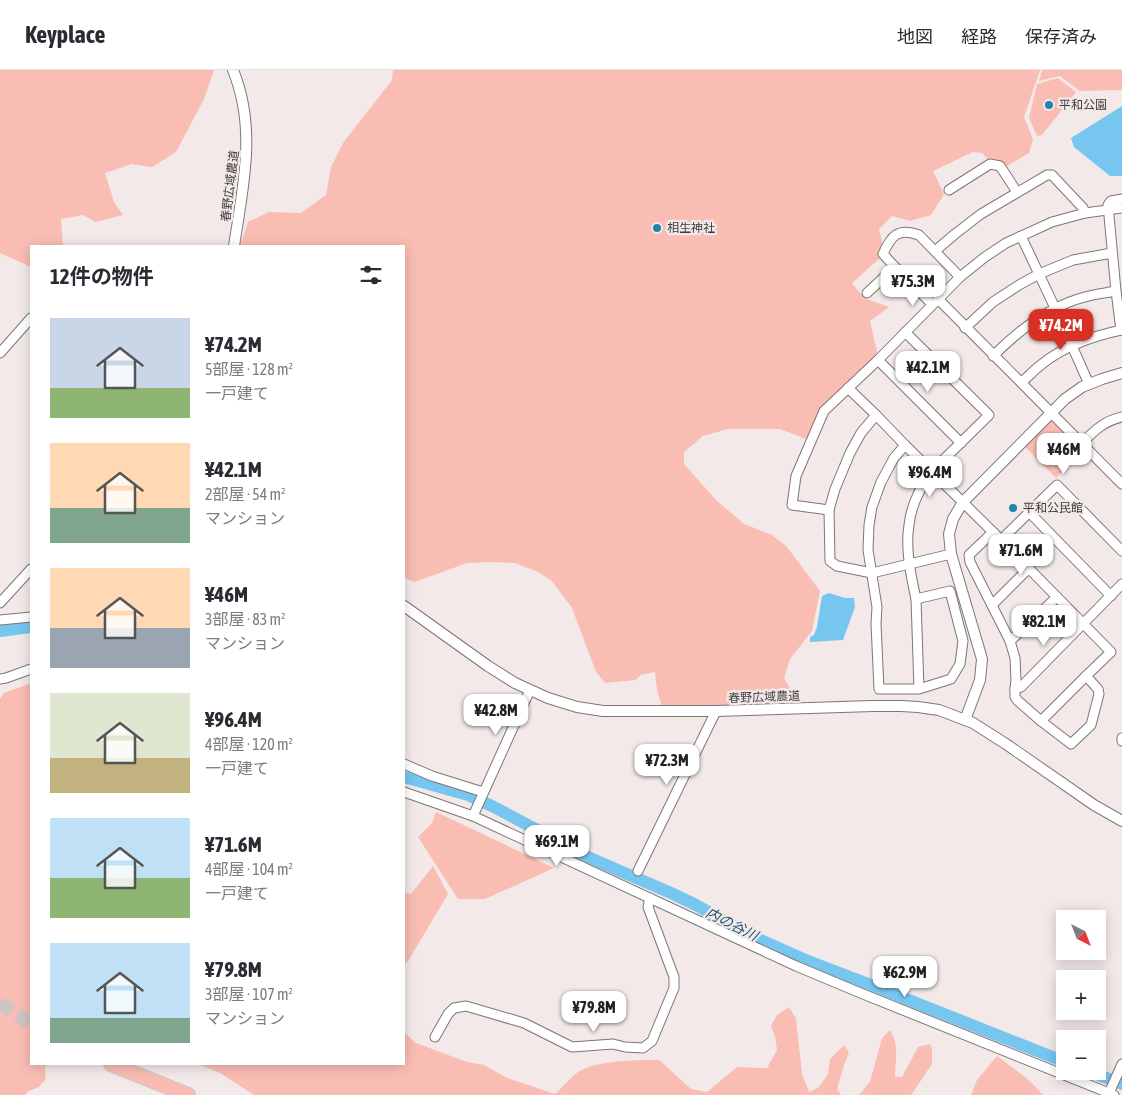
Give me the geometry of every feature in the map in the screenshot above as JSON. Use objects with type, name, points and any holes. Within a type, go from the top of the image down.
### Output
[{"type":"main road","points":[[113,1065],[173,1092],[188,1095]]},
{"type":"street","name":"春野広域農道","points":[[233,70],[239,84],[244,106],[247,137],[247,165],[234,245]]},
{"type":"street","points":[[949,190],[990,164],[1000,166],[1017,192]]},
{"type":"street","points":[[935,252],[981,214],[1047,175],[1052,175],[1084,208],[1085,213]]},
{"type":"street","points":[[1022,382],[1042,364],[1062,350],[1103,334],[1122,330],[1116,291],[1108,205],[1110,202],[1122,199]]},
{"type":"street","points":[[829,510],[792,505],[796,476],[824,411],[960,278],[985,257],[1006,243],[1052,222],[1085,213],[1122,208]]},
{"type":"street","points":[[960,278],[919,234],[910,231],[900,232],[888,242],[883,254],[1022,382],[1122,484]]},
{"type":"street","points":[[1020,236],[1089,384]]},
{"type":"street","points":[[965,328],[993,302],[1039,274],[1073,260],[1112,253]]},
{"type":"street","points":[[867,293],[895,267]]},
{"type":"street","points":[[993,356],[1012,337],[1055,308],[1084,297],[1116,291]]},
{"type":"street","points":[[0,353],[30,319]]},
{"type":"street","points":[[905,332],[989,415],[932,471],[924,482],[916,500],[909,524],[910,564],[916,599],[919,689]]},
{"type":"street","points":[[878,360],[961,443]]},
{"type":"street","points":[[965,720],[980,680],[982,659],[951,554],[949,534],[953,519],[963,502],[1065,399],[1082,387],[1122,373]]},
{"type":"street","points":[[848,388],[1111,652],[1041,721]]},
{"type":"street","points":[[876,415],[861,433],[850,453],[835,489],[829,510],[830,561],[838,566],[872,573],[951,554]]},
{"type":"street","points":[[1082,443],[1100,426],[1113,419],[1122,417]]},
{"type":"street","points":[[905,446],[894,458],[881,482],[872,507],[869,525],[868,550],[877,607],[879,688],[919,689],[951,679],[960,664],[963,642],[950,591],[916,599]]},
{"type":"street","points":[[1001,540],[1057,485],[1122,551]]},
{"type":"street","points":[[1029,512],[1111,596]]},
{"type":"street","points":[[993,532],[969,556],[970,562],[1010,641],[1015,658],[1015,689],[1018,701],[1071,744],[1091,725],[1099,694],[1098,689],[1086,676]]},
{"type":"street","points":[[992,605],[1029,568]]},
{"type":"street","points":[[0,603],[30,570]]},
{"type":"street","points":[[1015,689],[1020,687],[1122,584]]},
{"type":"street","points":[[1010,641],[1057,596]]},
{"type":"street","name":"春野広域農道","points":[[405,607],[488,666],[530,690],[577,708],[603,711],[716,711],[918,706],[939,710],[965,720],[1006,744],[1094,805],[1121,819]]},
{"type":"street","points":[[0,620],[30,617]]},
{"type":"street","points":[[0,679],[30,669]]},
{"type":"street","points":[[474,814],[530,690]]},
{"type":"street","points":[[638,871],[716,711]]},
{"type":"street","points":[[405,764],[432,776],[483,793]]},
{"type":"street","points":[[405,792],[474,814],[796,966],[1111,1093],[1122,1064]]},
{"type":"street","points":[[434,1038],[448,1014],[454,1008],[466,1006],[524,1023],[572,1047],[613,1044],[643,1048],[652,1041],[674,988],[674,977],[648,907],[650,898]]},
{"type":"shaded area","points":[[0,70],[214,70],[204,99],[176,152],[152,167],[132,164],[105,173],[114,202],[123,215],[96,222],[83,215],[61,219],[63,245],[30,245],[30,267],[0,253]]},
{"type":"shaded area","points":[[393,70],[1040,70],[1024,117],[1033,139],[1029,153],[1007,166],[990,161],[982,153],[973,152],[933,171],[944,194],[931,215],[910,221],[892,216],[879,229],[883,245],[880,258],[852,283],[864,298],[889,307],[870,321],[878,356],[820,410],[806,439],[780,429],[728,429],[703,436],[684,452],[684,464],[717,501],[744,524],[772,535],[787,547],[820,591],[812,631],[790,659],[784,678],[792,692],[790,701],[771,707],[662,707],[657,690],[655,672],[641,675],[635,680],[605,683],[596,672],[572,608],[552,581],[538,572],[515,563],[467,563],[415,582],[405,578],[405,245],[240,245],[248,222],[269,212],[301,213],[326,195],[331,167],[343,143],[392,80]]},
{"type":"shaded area","points":[[1042,70],[1122,70],[1122,90],[1080,91],[1060,76],[1039,81]]},
{"type":"shaded area","name":"平和公園","points":[[1058,78],[1076,92],[1042,135],[1037,136],[1029,118],[1037,84]]},
{"type":"shaded area","points":[[1052,418],[1084,449],[1056,478],[1024,446]]},
{"type":"shaded area","points":[[30,683],[30,1065],[47,1065],[46,1079],[39,1087],[25,1095],[0,1095],[0,699],[4,693]]},
{"type":"shaded area","points":[[436,812],[554,868],[485,899],[458,899],[418,837],[432,823]]},
{"type":"shaded area","points":[[433,866],[448,894],[405,965],[405,892],[411,894]]},
{"type":"shaded area","points":[[789,1007],[796,1019],[802,1074],[809,1092],[818,1088],[828,1074],[830,1059],[844,1045],[849,1053],[837,1089],[841,1095],[254,1095],[220,1073],[200,1065],[405,1065],[405,1033],[416,1043],[467,1062],[484,1065],[507,1078],[555,1094],[575,1074],[586,1068],[606,1063],[650,1060],[659,1060],[691,1089],[707,1092],[737,1067],[767,1068],[777,1050],[771,1026],[777,1015]]},
{"type":"shaded area","points":[[890,1030],[896,1048],[895,1077],[902,1077],[918,1047],[930,1044],[932,1064],[911,1095],[859,1095],[870,1082],[882,1038]]},
{"type":"shaded area","points":[[997,1056],[1029,1080],[1043,1095],[971,1095],[977,1080]]},
{"type":"water","points":[[1122,106],[1122,176],[1110,176],[1074,147],[1071,138]]},
{"type":"water","points":[[829,593],[845,598],[854,598],[855,607],[843,640],[810,642],[810,637],[814,635],[817,627],[822,596]]},
{"type":"waterway","name":"内の谷川","points":[[0,631],[30,627]]},
{"type":"waterway","name":"内の谷川","points":[[405,777],[468,795],[590,858],[671,893],[756,938],[803,959],[1056,1058]]},
{"type":"waterway","name":"内の谷川","points":[[1106,1078],[1122,1084]]},
{"type":"tunnel","points":[[0,1003],[30,1023]]},
{"type":"place","name":"平和公園","points":[[1049,105]]},
{"type":"place","name":"相生神社","points":[[657,228]]},
{"type":"place","name":"平和公民館","points":[[1013,508]]}]
